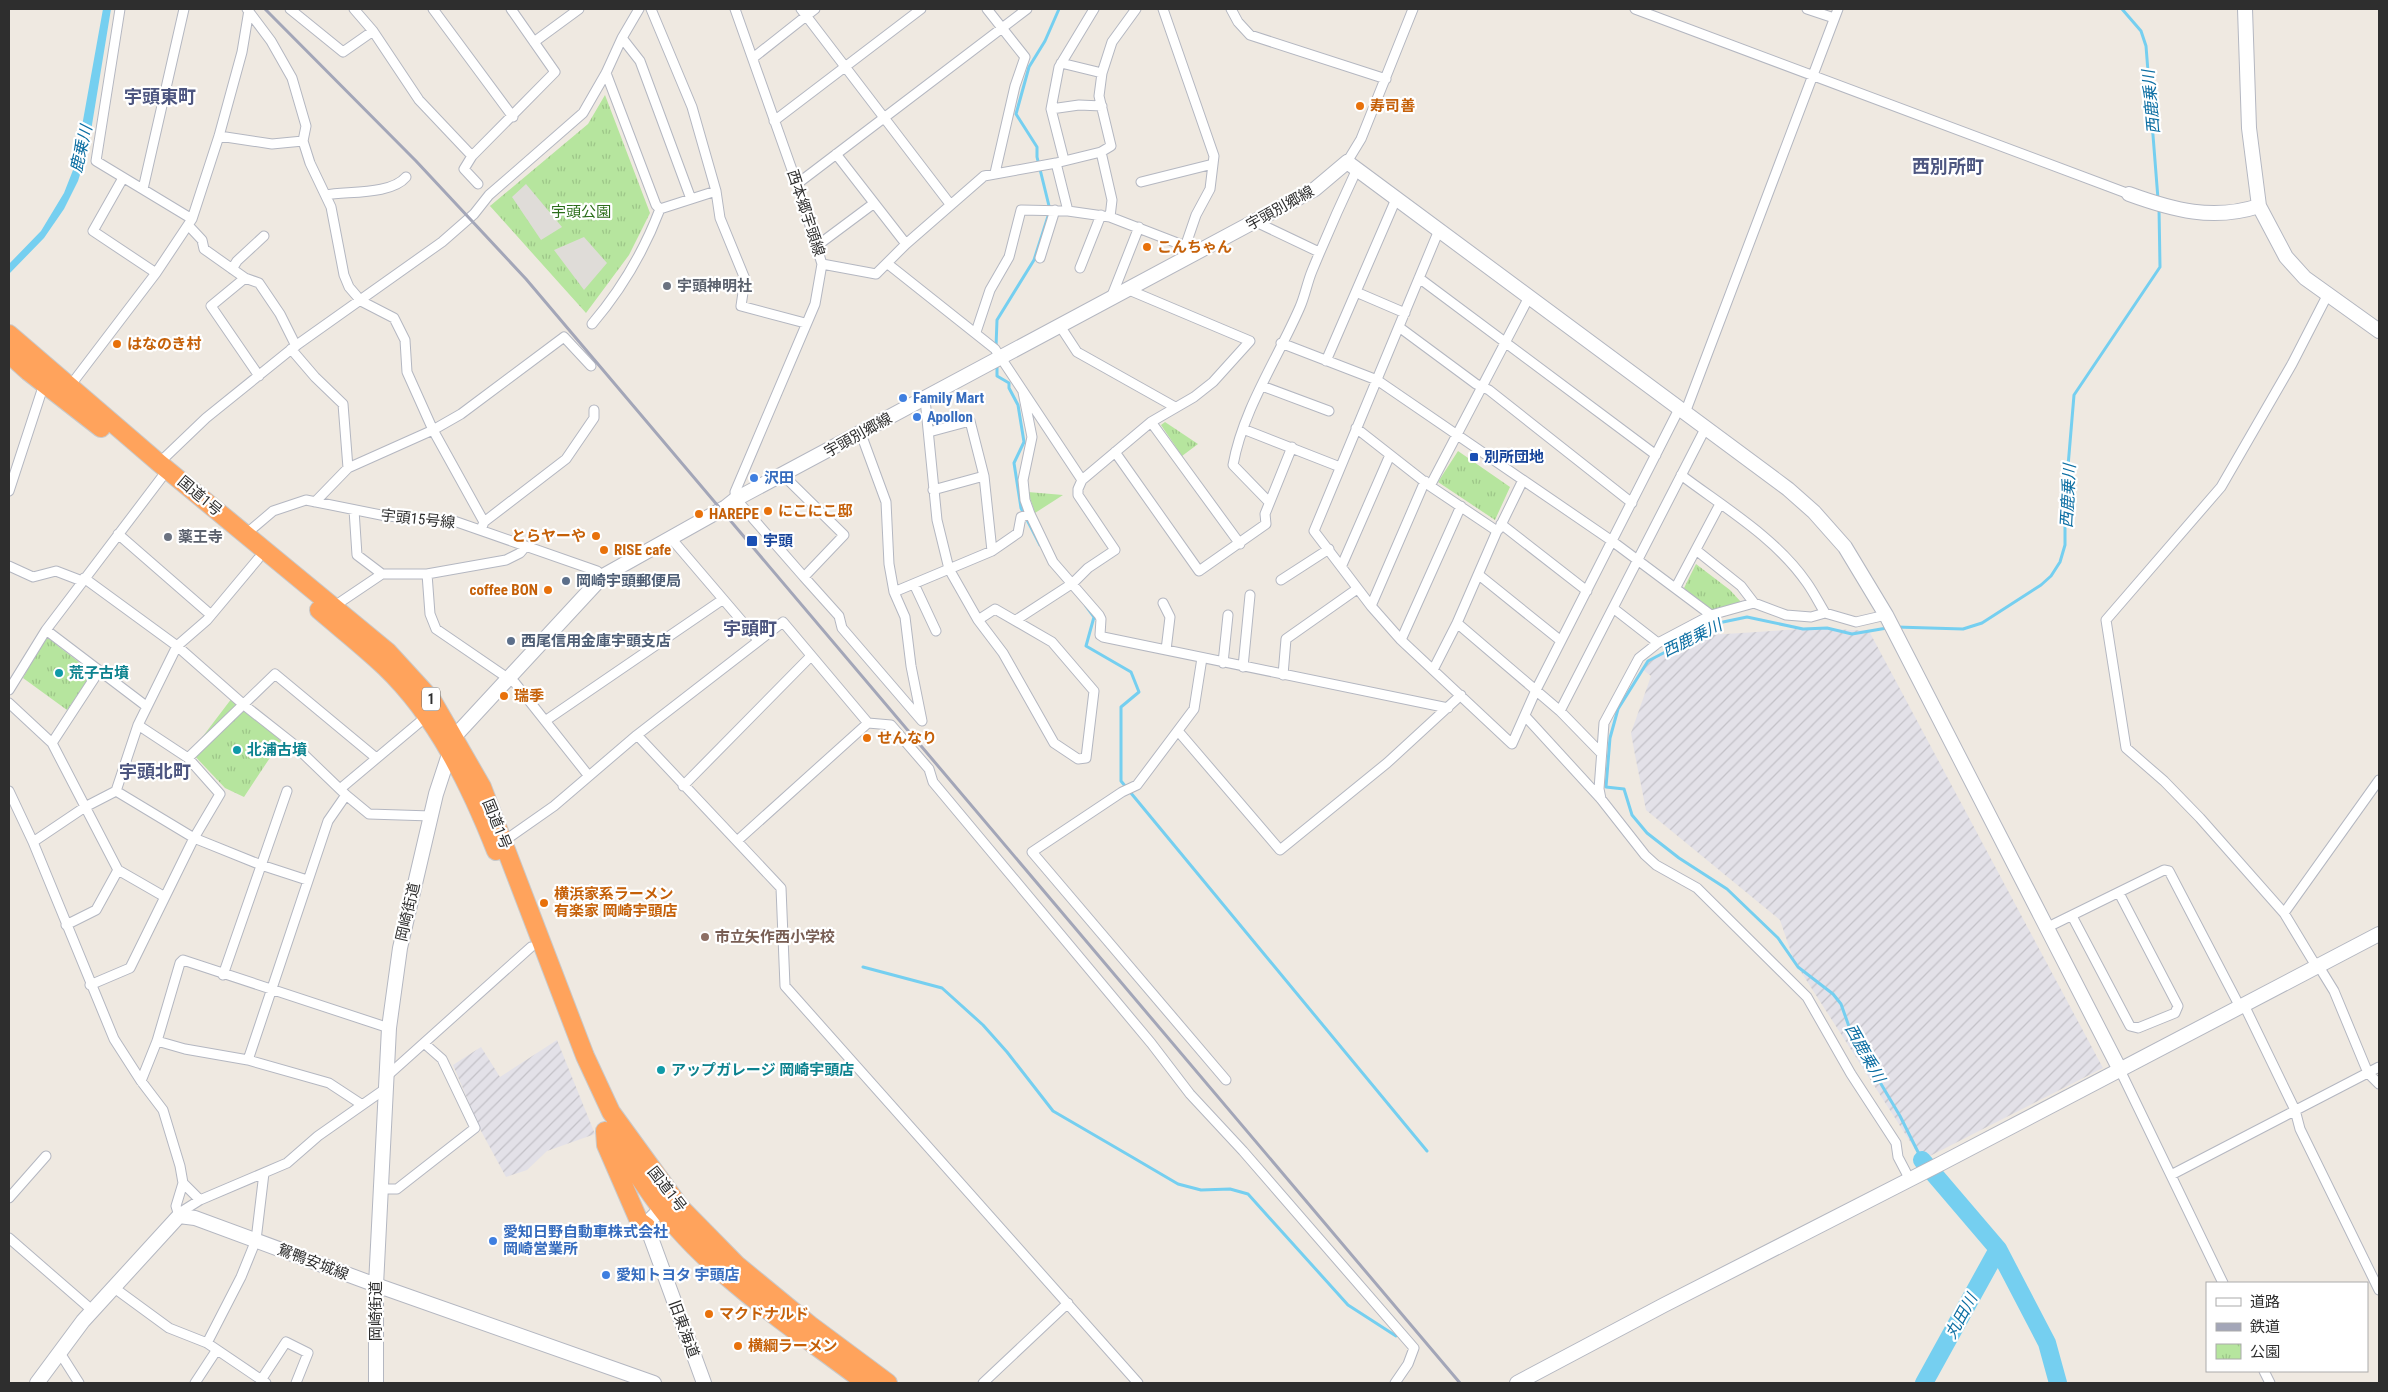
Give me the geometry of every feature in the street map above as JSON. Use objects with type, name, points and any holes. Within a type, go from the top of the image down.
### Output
[{"type":"highway","name":"国道1号","points":[[9,334],[70,386],[258,559],[386,667],[452,743],[482,787],[585,1056],[611,1112],[667,1203],[696,1247],[754,1299],[866,1383]]},
{"type":"highway","name":"国道1号","points":[[9,354],[44,384],[246,534],[388,652],[432,700],[452,743],[576,1060],[605,1121],[667,1203],[761,1286],[888,1383]]},
{"type":"highway","points":[[605,1121],[606,1145],[639,1221],[647,1227]]},
{"type":"street","points":[[120,9],[96,161],[143,189],[190,222],[202,240],[204,249],[244,278],[259,283],[280,314],[294,348],[315,377],[343,404],[348,468]]},
{"type":"street","points":[[143,189],[184,9]]},
{"type":"street","points":[[70,386],[156,273],[190,222],[219,136],[242,52],[248,9]]},
{"type":"street","points":[[248,9],[292,78],[306,126],[303,141],[331,207],[344,274],[349,287],[361,301],[394,318],[405,340],[407,372],[433,430],[483,526],[566,459],[576,441],[594,418],[594,410]]},
{"type":"street","points":[[290,9],[343,52],[373,31]]},
{"type":"street","points":[[354,9],[373,31],[420,100],[472,156]]},
{"type":"street","points":[[433,9],[513,117]]},
{"type":"street","points":[[478,184],[464,169],[472,156],[556,72],[511,9]]},
{"type":"street","points":[[534,42],[579,9]]},
{"type":"street","points":[[9,690],[46,630],[118,534],[161,470],[206,418],[294,348],[442,242],[474,214],[489,195],[583,113],[639,9]]},
{"type":"street","points":[[651,9],[692,106],[716,191],[720,218],[745,279],[741,306],[805,324]]},
{"type":"street","name":"西本郷宇頭線","points":[[731,503],[815,304],[822,264],[818,245],[735,9]]},
{"type":"street","points":[[753,58],[804,12],[815,9]]},
{"type":"street","points":[[774,120],[922,9]]},
{"type":"street","points":[[987,9],[1025,57],[1015,86],[995,173]]},
{"type":"street","points":[[797,184],[1027,9]]},
{"type":"street","points":[[1068,211],[1051,109],[1061,63],[1094,9]]},
{"type":"street","points":[[822,264],[876,274],[950,204],[984,176],[1101,152],[1111,146],[1099,96],[1102,73],[1112,42],[1136,9]]},
{"type":"street","points":[[1162,9],[1214,156],[1210,190],[1196,215],[1180,262]]},
{"type":"street","points":[[1231,9],[1238,22],[1250,35],[1386,79]]},
{"type":"street","points":[[1269,502],[1233,465],[1243,429],[1281,343],[1301,306],[1304,291],[1361,139],[1413,9]]},
{"type":"street","points":[[1635,9],[2160,204],[2189,213],[2204,214],[2243,212],[2259,206]]},
{"type":"street","points":[[1439,230],[1314,530],[1357,589],[1401,640],[1512,744],[1561,640],[1656,455],[1682,411],[1836,13],[1807,9]]},
{"type":"street","points":[[2245,9],[2250,128],[2259,206],[2286,257],[2305,278],[2379,331]]},
{"type":"street","points":[[804,12],[844,68],[884,116],[950,204]]},
{"type":"street","points":[[622,38],[640,61],[691,199]]},
{"type":"street","points":[[1061,63],[1102,73]]},
{"type":"street","points":[[606,73],[656,205],[660,209]]},
{"type":"street","points":[[1051,109],[1079,105],[1102,106]]},
{"type":"street","points":[[219,136],[272,144],[303,141]]},
{"type":"street","points":[[1080,268],[1112,200],[1101,152]]},
{"type":"street","points":[[836,154],[906,244]]},
{"type":"street","points":[[1141,182],[1213,164]]},
{"type":"street","points":[[1352,166],[1705,430],[1788,489],[1826,524],[1845,547],[1886,614],[2119,1068],[2223,1282]]},
{"type":"street","name":"宇頭別郷線","points":[[452,743],[506,679],[602,576],[731,503],[1256,222],[1352,166]]},
{"type":"street","points":[[326,195],[368,192],[402,182],[406,177]]},
{"type":"street","points":[[123,178],[94,231],[156,273]]},
{"type":"street","points":[[660,209],[716,191]]},
{"type":"street","points":[[1326,361],[1396,199]]},
{"type":"street","points":[[818,245],[873,204]]},
{"type":"street","points":[[592,324],[614,299],[646,244],[660,209]]},
{"type":"street","points":[[976,332],[990,290],[1009,257],[1021,210],[1056,210],[1105,216],[1139,227],[1185,246]]},
{"type":"street","points":[[1040,258],[1056,210]]},
{"type":"street","points":[[1256,222],[1320,252]]},
{"type":"street","points":[[1111,298],[1139,227]]},
{"type":"street","points":[[232,269],[236,261],[264,236]]},
{"type":"street","points":[[888,264],[996,349],[1082,480]]},
{"type":"street","points":[[244,278],[211,306],[259,376]]},
{"type":"street","points":[[1419,278],[1656,455]]},
{"type":"street","points":[[1016,620],[1073,583],[1088,568],[1115,550],[1078,494],[1078,488],[1082,480],[1152,422],[1194,397],[1223,373],[1250,341],[1129,290]]},
{"type":"street","points":[[1356,292],[1404,313]]},
{"type":"street","points":[[2328,294],[2292,364],[2221,487],[2106,620],[2126,748],[2164,781],[2200,818],[2284,913],[2313,962],[2318,965],[2334,991],[2368,1073],[2379,1084]]},
{"type":"street","points":[[1371,606],[1427,484],[1457,435],[1529,297]]},
{"type":"street","points":[[1060,326],[1077,352],[1175,407]]},
{"type":"street","points":[[1399,327],[1482,387],[1632,502]]},
{"type":"street","points":[[246,534],[273,511],[310,501],[348,468],[433,430],[468,408],[564,337],[591,366]]},
{"type":"street","points":[[1281,343],[1377,380],[1612,541],[1711,615]]},
{"type":"street","points":[[9,491],[44,384]]},
{"type":"street","points":[[1262,386],[1329,411]]},
{"type":"street","points":[[1023,392],[1032,437],[1023,480],[1026,516],[1053,562],[1099,615],[1101,620],[1100,635],[1102,637],[1448,708]]},
{"type":"street","points":[[925,399],[937,520],[949,569],[978,620],[1003,653],[1054,742],[1078,759],[1086,758],[1094,691],[1052,642],[995,609],[978,620]]},
{"type":"street","points":[[929,432],[970,422],[984,476],[992,551]]},
{"type":"street","points":[[1152,422],[1240,544]]},
{"type":"street","points":[[1356,428],[1427,484],[1499,528],[1587,590]]},
{"type":"street","points":[[1243,429],[1340,467]]},
{"type":"street","points":[[1560,711],[1705,430]]},
{"type":"street","points":[[731,503],[804,577],[839,616],[842,628],[922,721],[911,666],[905,617],[894,592],[890,564],[886,502],[861,434]]},
{"type":"street","points":[[1115,452],[1199,571],[1266,524],[1265,514],[1269,502],[1292,447]]},
{"type":"street","points":[[1342,566],[1390,455]]},
{"type":"street","points":[[783,475],[844,535],[804,577]]},
{"type":"street","points":[[1681,475],[1750,525],[1778,550],[1807,582],[1825,613]]},
{"type":"street","points":[[933,490],[984,476]]},
{"type":"street","points":[[1433,670],[1457,623],[1499,528],[1523,480]]},
{"type":"street","name":"宇頭15号線","points":[[310,501],[386,516],[454,521],[483,526],[526,546],[597,571],[602,576]]},
{"type":"street","points":[[1676,587],[1720,504]]},
{"type":"street","points":[[1401,640],[1461,506]]},
{"type":"street","points":[[354,510],[357,555],[382,574]]},
{"type":"street","points":[[894,592],[992,551],[1018,533],[1026,516]]},
{"type":"street","points":[[118,534],[211,615]]},
{"type":"street","points":[[670,537],[758,640]]},
{"type":"street","points":[[333,607],[382,574],[427,574],[506,560],[520,553],[526,546]]},
{"type":"street","points":[[1281,580],[1329,549]]},
{"type":"street","points":[[1696,550],[1741,586],[1754,603],[1786,615],[1811,617],[1825,613],[1856,622],[1886,614]]},
{"type":"street","points":[[33,842],[85,807],[116,791],[146,706],[178,646],[211,615],[258,559]]},
{"type":"street","points":[[9,566],[33,577],[56,571],[83,579],[178,646],[244,705],[290,742],[369,814],[431,816]]},
{"type":"street","points":[[427,574],[430,614],[436,629],[506,679],[515,683],[588,775]]},
{"type":"street","points":[[1479,574],[1561,640]]},
{"type":"street","points":[[914,584],[936,631]]},
{"type":"street","points":[[1283,675],[1286,639],[1357,589]]},
{"type":"street","points":[[1243,667],[1250,595]]},
{"type":"street","points":[[545,721],[722,600]]},
{"type":"street","points":[[1601,799],[1599,789],[1604,723],[1639,658],[1658,643],[1711,615],[1754,603]]},
{"type":"street","points":[[1163,604],[1170,617],[1166,650]]},
{"type":"street","points":[[1613,608],[1658,643]]},
{"type":"street","points":[[1223,663],[1228,615]]},
{"type":"street","points":[[504,841],[554,806],[588,775],[782,622],[868,723],[891,725],[929,770],[932,782],[1147,1038],[1190,1094],[1414,1348],[1408,1364],[1395,1383]]},
{"type":"street","points":[[1457,623],[1560,711],[1601,753]]},
{"type":"street","points":[[46,630],[146,706]]},
{"type":"street","points":[[683,786],[811,656]]},
{"type":"street","points":[[1202,658],[1194,709],[1137,785],[1126,790],[1032,852],[1226,1080]]},
{"type":"street","points":[[52,743],[99,671]]},
{"type":"street","points":[[188,758],[275,674],[375,757]]},
{"type":"street","points":[[1178,731],[1280,850],[1387,763],[1461,695]]},
{"type":"street","points":[[9,703],[52,743],[118,870],[165,896]]},
{"type":"street","points":[[248,1060],[328,821],[343,792],[375,757],[428,716]]},
{"type":"street","points":[[1524,716],[1601,799],[1645,856],[1656,865],[1697,888],[1807,997],[1852,1074],[1896,1143],[1898,1157],[1911,1178]]},
{"type":"street","points":[[737,841],[868,723]]},
{"type":"street","points":[[90,985],[130,968],[194,838],[220,794],[188,758],[138,725]]},
{"type":"street","points":[[638,735],[683,786],[781,888],[785,986],[1138,1383]]},
{"type":"street","name":"岡崎街道","points":[[376,1383],[376,1285],[389,1028],[400,948],[431,816],[452,743]]},
{"type":"street","points":[[2284,913],[2379,780]]},
{"type":"street","points":[[9,791],[33,842],[90,985],[114,1039],[141,1081],[163,1110],[183,1183],[200,1200]]},
{"type":"street","points":[[116,791],[194,838],[261,865],[308,880]]},
{"type":"street","points":[[224,975],[287,791]]},
{"type":"street","points":[[66,925],[96,910],[118,870]]},
{"type":"street","points":[[2046,928],[2164,870],[2169,871],[2242,1006],[2295,1110],[2300,1129],[2379,1290]]},
{"type":"street","points":[[2072,916],[2130,1026],[2138,1028],[2175,1012],[2178,1006],[2119,893]]},
{"type":"street","points":[[1518,1383],[2379,934]]},
{"type":"street","points":[[37,1383],[93,1310],[184,1210],[200,1200],[287,1163],[386,1083],[494,978],[531,947]]},
{"type":"street","points":[[141,1081],[158,1040],[180,963],[183,960],[389,1028]]},
{"type":"street","points":[[158,1040],[185,1049],[248,1060],[329,1083],[361,1104]]},
{"type":"street","points":[[380,1189],[397,1189],[475,1128],[442,1059],[425,1044]]},
{"type":"street","points":[[2171,1175],[2379,1067]]},
{"type":"street","points":[[9,1198],[46,1156]]},
{"type":"street","points":[[207,1343],[242,1277],[256,1240],[264,1173]]},
{"type":"street","points":[[179,1216],[176,1206],[183,1183]]},
{"type":"street","points":[[647,1227],[652,1218],[667,1203]]},
{"type":"street","name":"鴛鴨安城線","points":[[179,1216],[195,1218],[637,1380],[654,1383]]},
{"type":"street","name":"旧東海道","points":[[647,1227],[704,1383]]},
{"type":"street","points":[[9,1238],[93,1310]]},
{"type":"street","points":[[114,1287],[169,1328],[207,1343],[263,1382],[286,1342],[308,1353],[296,1383]]},
{"type":"street","points":[[983,1383],[1068,1303]]},
{"type":"street","points":[[195,1383],[216,1351]]},
{"type":"street","points":[[60,1353],[79,1383]]},
{"type":"shaded area","points":[[526,184],[562,227],[541,240],[512,197]]},
{"type":"shaded area","points":[[584,237],[607,263],[584,290],[554,250]]},
{"type":"shaded area","points":[[1817,628],[1869,631],[2103,1068],[1922,1160],[1794,961],[1780,920],[1646,810],[1635,755],[1631,733],[1651,676],[1642,669],[1648,661],[1694,636]]},
{"type":"shaded area","points":[[557,1040],[595,1134],[547,1151],[527,1170],[506,1177],[481,1131],[453,1065],[481,1047],[500,1077]]},
{"type":"green space","name":"宇頭公園","points":[[605,95],[650,213],[629,255],[586,313],[490,206],[588,124]]},
{"type":"green space","points":[[1165,422],[1198,444],[1182,456],[1161,425]]},
{"type":"green space","points":[[1458,451],[1510,487],[1495,520],[1438,482]]},
{"type":"green space","points":[[1028,492],[1063,495],[1035,513]]},
{"type":"green space","points":[[1696,564],[1730,590],[1741,602],[1713,613],[1684,588]]},
{"type":"green space","points":[[47,634],[58,646],[93,673],[67,710],[23,678]]},
{"type":"green space","points":[[232,698],[281,741],[244,797],[225,788],[191,752]]},
{"type":"water","name":"鹿乗川","points":[[103,9],[111,9],[88,149],[78,181],[64,209],[44,238],[9,274],[9,264],[41,231],[64,193],[75,165]]},
{"type":"waterway","points":[[996,347],[997,320],[1034,260],[1050,210],[1037,157],[1037,147],[1016,114],[1029,67],[1045,41],[1059,9]]},
{"type":"waterway","name":"西鹿乗川","points":[[2122,9],[2141,31],[2146,46],[2158,199]]},
{"type":"waterway","name":"西鹿乗川","points":[[1896,627],[1963,629],[1982,623],[2041,585],[2051,576],[2060,562],[2065,545],[2065,502],[2074,395],[2160,267],[2159,208]]},
{"type":"waterway","points":[[997,364],[997,376],[1009,383],[1009,388],[1018,405],[1024,442],[1014,463],[1021,508],[1040,545]]},
{"type":"waterway","points":[[1086,606],[1094,617],[1086,646],[1131,672],[1139,692],[1121,707],[1121,781],[1427,1151]]},
{"type":"waterway","name":"西鹿乗川","points":[[1887,628],[1852,634],[1827,628],[1803,629],[1747,617],[1723,622],[1648,661],[1618,709],[1610,738],[1606,787],[1624,789],[1632,815],[1647,833],[1679,858],[1727,889],[1778,938],[1798,967],[1833,994],[1841,1004],[1852,1035],[1900,1116],[1922,1160]]},
{"type":"waterway","points":[[863,967],[942,988],[983,1025],[1007,1052],[1053,1111],[1178,1184],[1201,1190],[1230,1189],[1248,1194],[1348,1305],[1396,1336]]},
{"type":"waterway","name":"西鹿乗川","points":[[1922,1160],[1998,1249],[2047,1343],[2058,1383]]},
{"type":"waterway","name":"丸田川","points":[[1924,1383],[1998,1249]]},
{"type":"railway","points":[[265,9],[416,161],[526,279],[1460,1383]]},
{"type":"place","name":"寿司善","points":[[1360,106]]},
{"type":"place","name":"こんちゃん","points":[[1147,247]]},
{"type":"place","name":"宇頭神明社","points":[[667,286]]},
{"type":"place","name":"はなのき村","points":[[117,344]]},
{"type":"place","name":"Family Mart","points":[[903,398]]},
{"type":"place","name":"Apollon","points":[[917,417]]},
{"type":"place","name":"別所団地","points":[[1474,457]]},
{"type":"place","name":"沢田","points":[[754,478]]},
{"type":"place","name":"にこにこ邸","points":[[768,511]]},
{"type":"place","name":"HAREPE","points":[[699,514]]},
{"type":"place","name":"とらヤーや","points":[[596,536]]},
{"type":"place","name":"薬王寺","points":[[168,537]]},
{"type":"place","name":"宇頭","points":[[752,541]]},
{"type":"place","name":"RISE cafe","points":[[604,550]]},
{"type":"place","name":"岡崎宇頭郵便局","points":[[566,581]]},
{"type":"place","name":"coffee BON","points":[[548,590]]},
{"type":"place","name":"西尾信用金庫宇頭支店","points":[[511,641]]},
{"type":"place","name":"荒子古墳","points":[[59,673]]},
{"type":"place","name":"瑞季","points":[[504,696]]},
{"type":"place","name":"せんなり","points":[[867,738]]},
{"type":"place","name":"北浦古墳","points":[[237,750]]},
{"type":"place","name":"横浜家系ラーメン 有楽家 岡崎宇頭店","points":[[544,903]]},
{"type":"place","name":"市立矢作西小学校","points":[[705,937]]},
{"type":"place","name":"アップガレージ 岡崎宇頭店","points":[[661,1070]]},
{"type":"place","name":"愛知日野自動車株式会社 岡崎営業所","points":[[493,1241]]},
{"type":"place","name":"愛知トヨタ 宇頭店","points":[[606,1275]]},
{"type":"place","name":"マクドナルド","points":[[709,1314]]},
{"type":"place","name":"横綱ラーメン","points":[[738,1346]]},
{"type":"district","name":"宇頭東町","points":[[160,96]]},
{"type":"district","name":"西別所町","points":[[1948,166]]},
{"type":"district","name":"宇頭町","points":[[750,628]]},
{"type":"district","name":"宇頭北町","points":[[155,771]]}]
